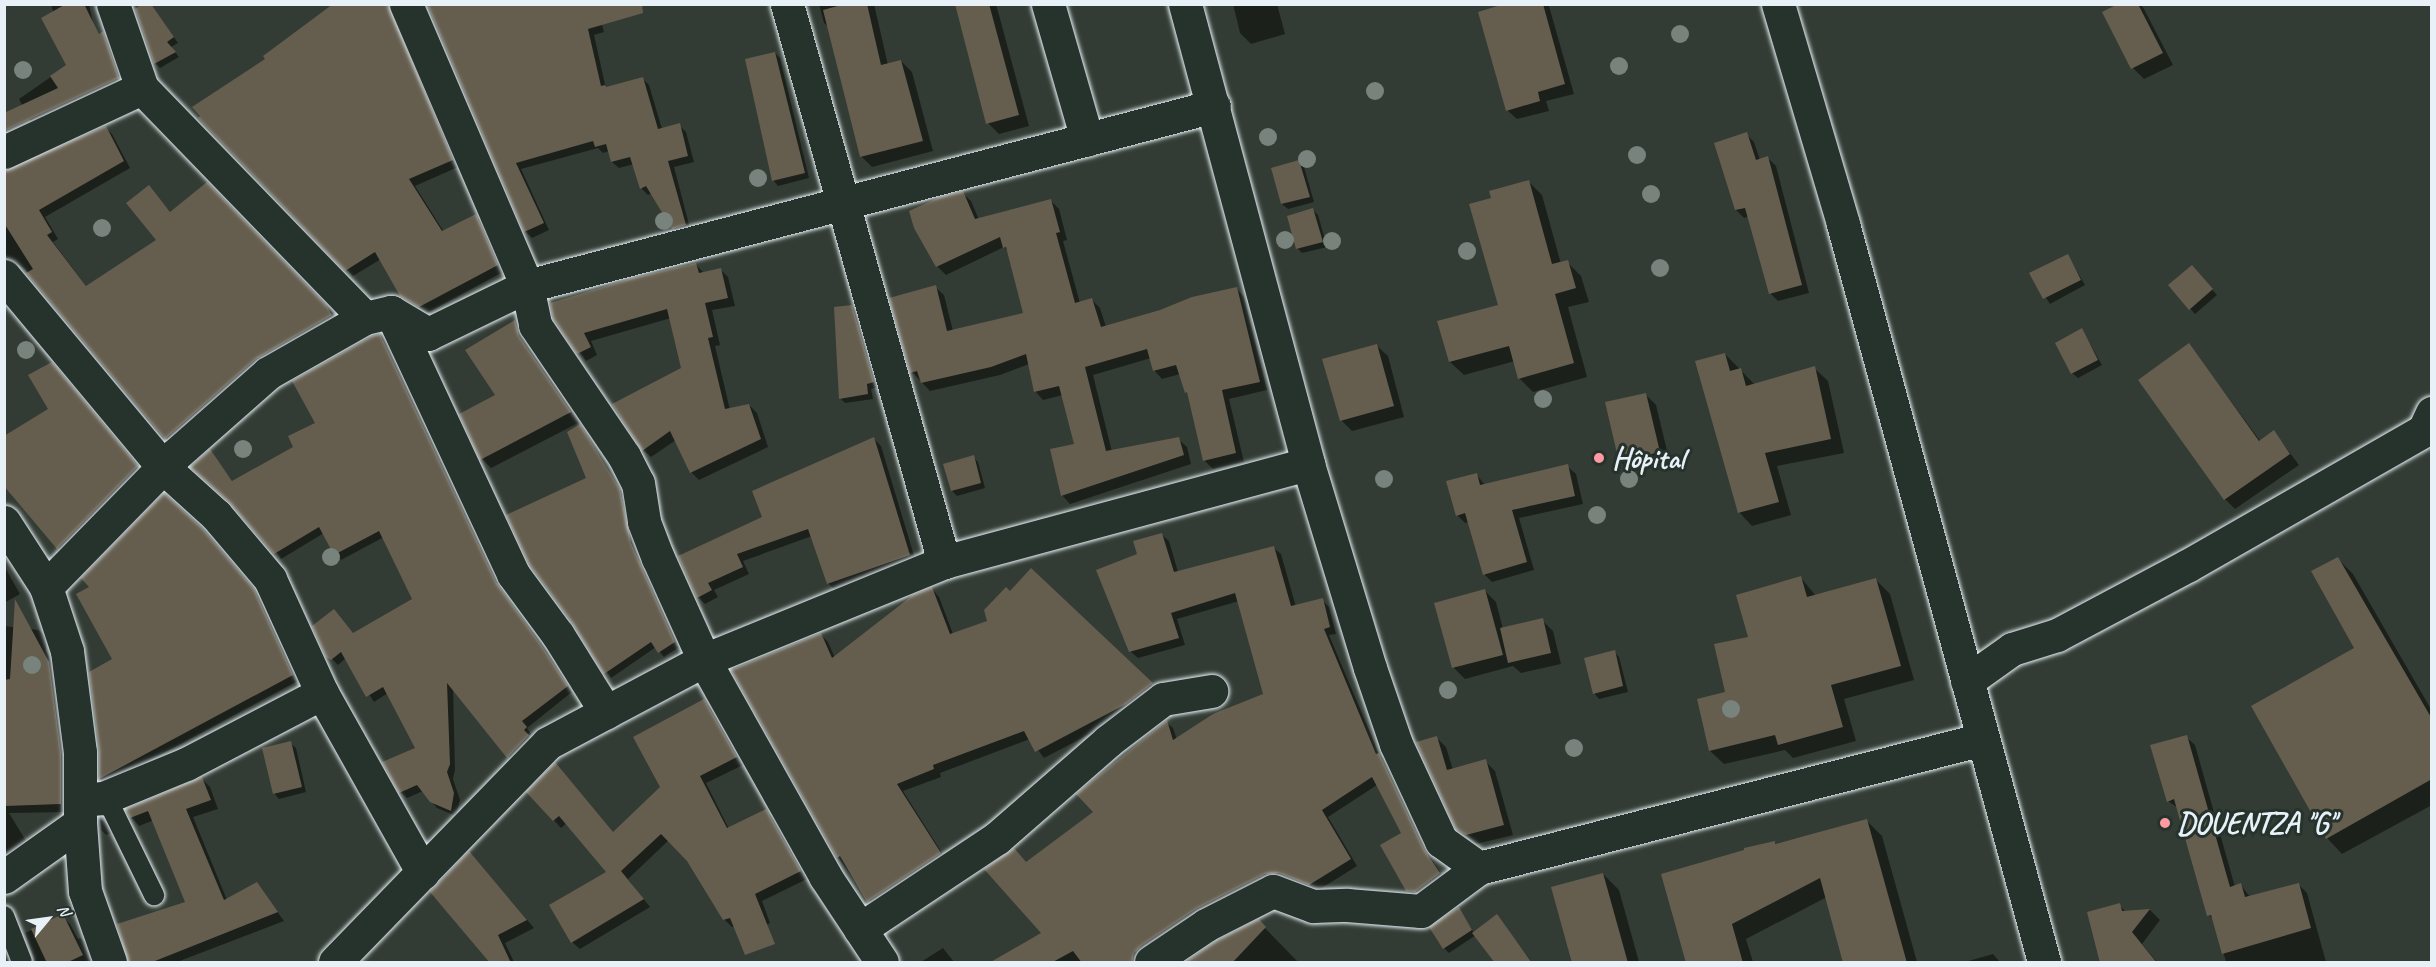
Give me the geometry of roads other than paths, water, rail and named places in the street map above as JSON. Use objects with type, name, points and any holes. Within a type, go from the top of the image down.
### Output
[{"type":"street","points":[[113,4],[142,88],[378,315],[513,574],[558,635],[606,712]]},
{"type":"street","points":[[406,4],[527,286],[535,325],[624,456],[638,483],[648,531],[704,660],[825,876],[882,963]]},
{"type":"street","points":[[787,4],[944,562]]},
{"type":"street","points":[[1048,4],[1087,139]]},
{"type":"street","points":[[1185,4],[1308,464],[1370,668],[1396,744],[1441,841],[1479,868]]},
{"type":"street","points":[[1778,4],[1843,224],[2044,963]]},
{"type":"street","points":[[4,152],[142,88]]},
{"type":"street","points":[[46,587],[164,468],[268,373],[378,315],[428,334],[527,286],[1214,106]]},
{"type":"street","points":[[4,276],[164,468],[216,515],[270,579],[322,693],[423,873]]},
{"type":"street","points":[[1967,681],[2012,649],[2057,635],[2187,566],[2424,430],[2432,413]]},
{"type":"street","points":[[335,963],[548,743],[704,660],[944,562],[1308,464]]},
{"type":"street","points":[[4,522],[46,587],[67,651],[88,807],[85,891],[110,963]]},
{"type":"street","points":[[860,929],[997,838],[1108,741],[1163,699],[1211,691]]},
{"type":"street","points":[[4,877],[88,807],[186,764],[322,693]]},
{"type":"street","points":[[1151,963],[1206,925],[1272,891],[1314,906],[1347,905],[1421,911],[1479,868],[1983,739]]},
{"type":"lane","points":[[88,807],[108,801],[153,895]]},
{"type":"lane","points":[[4,916],[22,963]]},
{"type":"place","name":"Hôpital","points":[[1599,458]]},
{"type":"place","name":"DOUENTZA ''G''","points":[[2165,823]]}]
